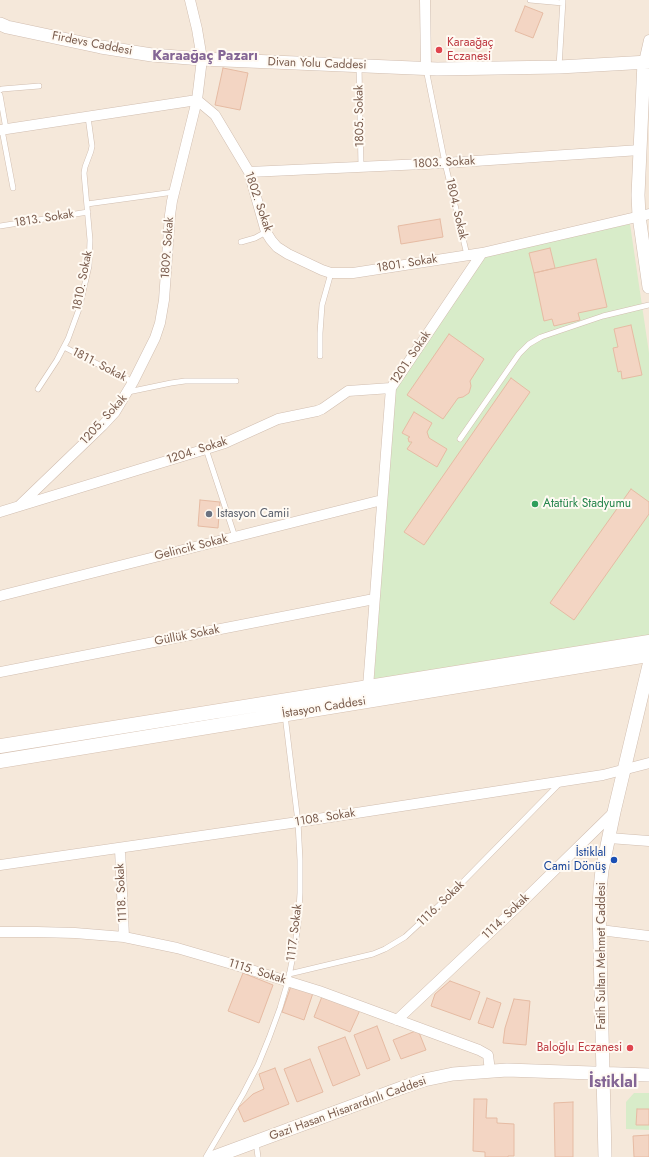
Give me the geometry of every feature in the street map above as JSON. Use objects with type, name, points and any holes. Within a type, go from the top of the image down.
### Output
[{"type":"main road","name":"İstasyon Caddesi","points":[[0,746],[649,642]]},
{"type":"main road","name":"İstasyon Caddesi","points":[[0,761],[649,655]]},
{"type":"street","points":[[3,130],[197,100],[202,59],[198,29],[190,0]]},
{"type":"street","points":[[424,0],[426,68]]},
{"type":"street","name":"Firdevs Caddesi","points":[[2,26],[101,47],[152,55],[202,59]]},
{"type":"street","points":[[649,40],[638,195],[644,215],[649,287]]},
{"type":"street","name":"Divan Yolu Caddesi","points":[[202,59],[426,68],[560,67],[647,62]]},
{"type":"street","name":"1802. Sokak","points":[[197,100],[215,115],[249,172],[266,232],[277,246],[288,254],[307,264],[331,273]]},
{"type":"street","name":"1809. Sokak","points":[[127,393],[155,338],[161,318],[164,300],[170,215],[174,192],[197,100]]},
{"type":"street","name":"1803. Sokak","points":[[249,172],[445,163],[640,150]]},
{"type":"street","points":[[482,253],[644,215]]},
{"type":"street","name":"1801. Sokak","points":[[331,273],[353,273],[482,253]]},
{"type":"street","name":"1201. Sokak","points":[[368,687],[391,388],[482,253]]},
{"type":"street","name":"1204. Sokak","points":[[0,512],[206,449],[231,440],[278,419],[317,411],[348,391],[391,388]]},
{"type":"street","name":"1205. Sokak","points":[[19,506],[102,426],[115,412],[127,393]]},
{"type":"street","name":"Gelincik Sokak","points":[[0,596],[382,500]]},
{"type":"street","name":"Güllük Sokak","points":[[0,672],[374,599]]},
{"type":"street","name":"Fatih Sultan Mehmet Caddesi","points":[[605,1157],[600,889],[614,812],[649,665]]},
{"type":"street","name":"1108. Sokak","points":[[0,865],[120,849],[561,782],[603,775],[649,763]]},
{"type":"street","name":"1114. Sokak","points":[[397,1020],[517,908],[614,812]]},
{"type":"street","points":[[609,838],[649,841]]},
{"type":"street","name":"1118. Sokak","points":[[120,849],[124,937]]},
{"type":"street","points":[[600,930],[649,936]]},
{"type":"street","name":"1115. Sokak","points":[[0,932],[75,933],[124,937],[177,948],[232,964],[288,977],[397,1020],[479,1050],[488,1055],[490,1070]]},
{"type":"street","name":"Gazi Hasan Hisarardınlı Caddesi","points":[[214,1157],[424,1080],[453,1074],[490,1070],[536,1070],[649,1075]]},
{"type":"lane","points":[[530,0],[563,1],[560,67]]},
{"type":"lane","name":"1805. Sokak","points":[[359,65],[361,167]]},
{"type":"lane","name":"1804. Sokak","points":[[426,68],[445,163],[467,255]]},
{"type":"lane","points":[[0,90],[39,86]]},
{"type":"lane","points":[[0,96],[3,130],[13,188]]},
{"type":"lane","name":"1810. Sokak","points":[[38,388],[64,347],[72,328],[79,309],[88,266],[90,240],[85,167],[92,146],[88,117]]},
{"type":"lane","name":"1813. Sokak","points":[[87,204],[174,192]]},
{"type":"lane","name":"1813. Sokak","points":[[0,226],[88,212]]},
{"type":"lane","points":[[241,242],[255,238],[266,232]]},
{"type":"lane","points":[[320,356],[322,305],[331,273]]},
{"type":"lane","points":[[460,439],[519,354],[529,344],[541,337],[603,316],[649,305]]},
{"type":"lane","name":"1811. Sokak","points":[[64,347],[133,382]]},
{"type":"lane","name":"1205. Sokak","points":[[127,393],[185,381],[236,380]]},
{"type":"lane","points":[[206,449],[235,537]]},
{"type":"lane","name":"1117. Sokak","points":[[206,1157],[243,1094],[258,1065],[269,1038],[280,1008],[298,926],[300,860],[298,822],[285,714]]},
{"type":"lane","name":"1116. Sokak","points":[[288,977],[373,954],[385,950],[400,941],[422,923],[561,782]]},
{"type":"lane","points":[[256,1142],[258,1157]]},
{"type":"shaded area","points":[[0,0],[649,0],[649,1157],[0,1157]]},
{"type":"green space","points":[[630,224],[649,353],[649,635],[374,679],[395,389],[483,256]]},
{"type":"green space","points":[[634,1093],[649,1093],[649,1130],[626,1129],[626,1102]]},
{"type":"building","points":[[525,6],[543,13],[533,38],[515,31]]},
{"type":"building","points":[[223,68],[248,73],[240,110],[215,105]]},
{"type":"building","points":[[440,219],[443,237],[401,244],[398,226]]},
{"type":"building","points":[[550,248],[555,268],[534,273],[529,253]]},
{"type":"building","points":[[596,259],[607,307],[578,313],[580,320],[554,326],[552,319],[544,321],[534,273]]},
{"type":"building","points":[[631,325],[642,375],[622,379],[621,371],[618,372],[613,348],[618,347],[614,329]]},
{"type":"building","points":[[449,334],[484,359],[470,381],[471,386],[469,393],[458,398],[443,419],[407,395]]},
{"type":"building","points":[[511,378],[530,392],[424,545],[404,532]]},
{"type":"building","points":[[414,412],[432,423],[427,432],[429,438],[447,449],[437,467],[407,449],[412,442],[409,442],[408,438],[410,437],[402,433]]},
{"type":"building","points":[[631,489],[649,502],[649,514],[574,620],[550,603]]},
{"type":"building","name":"Istasyon Camii","points":[[200,500],[220,502],[218,528],[198,526]]},
{"type":"building","points":[[243,973],[273,985],[259,1023],[228,1011]]},
{"type":"building","points":[[450,981],[480,992],[470,1020],[431,1006],[435,994]]},
{"type":"building","points":[[291,986],[313,993],[304,1020],[282,1012]]},
{"type":"building","points":[[323,994],[360,1010],[350,1032],[314,1017]]},
{"type":"building","points":[[487,998],[501,1003],[493,1028],[478,1023]]},
{"type":"building","points":[[514,999],[530,1001],[526,1045],[503,1043],[505,1028]]},
{"type":"building","points":[[377,1026],[390,1060],[367,1069],[354,1035]]},
{"type":"building","points":[[418,1030],[426,1050],[401,1059],[393,1040]]},
{"type":"building","points":[[345,1037],[360,1075],[333,1086],[318,1047]]},
{"type":"building","points":[[310,1059],[323,1092],[297,1102],[284,1069]]},
{"type":"building","points":[[275,1068],[289,1104],[244,1122],[238,1108],[253,1094],[264,1089],[259,1074]]},
{"type":"building","points":[[474,1099],[487,1099],[486,1118],[497,1118],[497,1123],[514,1124],[514,1156],[485,1157],[485,1152],[473,1151]]},
{"type":"building","points":[[573,1102],[573,1157],[555,1157],[554,1103]]},
{"type":"building","points":[[637,1109],[649,1109],[649,1125],[636,1125]]},
{"type":"building","points":[[649,1135],[649,1157],[634,1157],[633,1136]]},
{"type":"place","name":"Karaağaç Eczanesi","points":[[439,50]]},
{"type":"place","name":"Atatürk Stadyumu","points":[[535,504]]},
{"type":"place","name":"Istasyon Camii","points":[[209,514]]},
{"type":"place","name":"İstiklal Cami Dönüş","points":[[614,860]]},
{"type":"place","name":"Baloğlu Eczanesi","points":[[630,1048]]},
{"type":"district","name":"Karaağaç Pazarı","points":[[205,57]]},
{"type":"district","name":"İstiklal","points":[[613,1083]]}]
